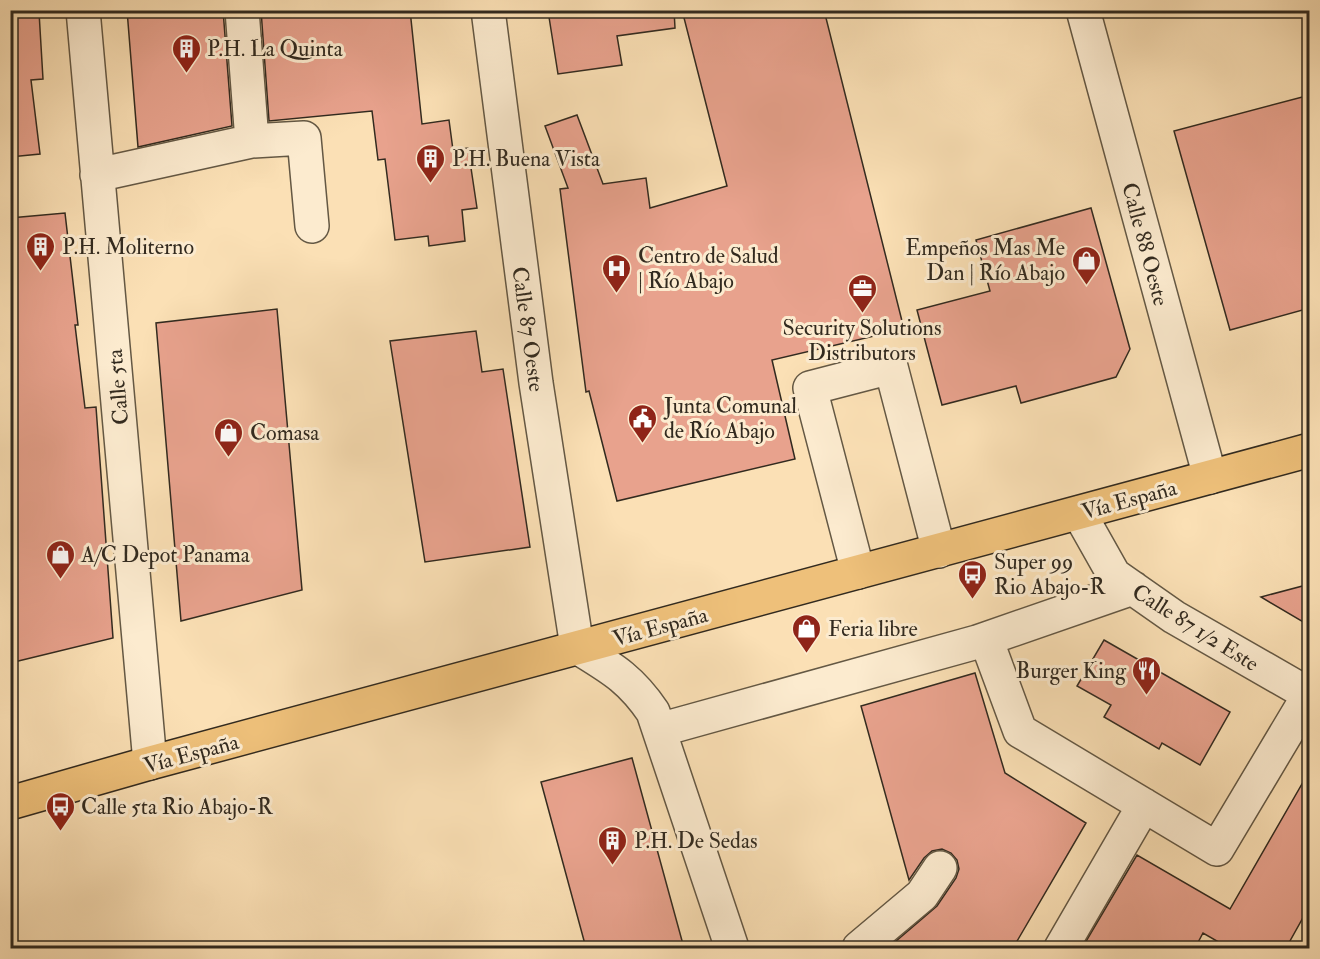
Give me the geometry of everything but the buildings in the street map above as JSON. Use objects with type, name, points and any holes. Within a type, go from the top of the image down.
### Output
[{"type":"main road","name":"Vía España","points":[[10,803],[1310,450]]},
{"type":"street","name":"Calle 5ta","points":[[83,10],[150,764]]},
{"type":"street","points":[[242,10],[252,141]]},
{"type":"street","name":"Calle 87 Oeste","points":[[488,10],[536,383],[577,648]]},
{"type":"street","name":"Calle 88 Oeste","points":[[1083,10],[1210,477]]},
{"type":"street","points":[[98,175],[252,141],[304,138],[312,226]]},
{"type":"street","points":[[858,572],[810,388],[891,367],[939,551]]},
{"type":"street","name":"Calle 87 1/2 Este","points":[[1079,513],[1113,575],[1174,617],[1309,695]]},
{"type":"street","points":[[659,730],[986,639],[1133,588]]},
{"type":"street","points":[[986,639],[1020,731],[1217,849],[1309,695]]},
{"type":"street","points":[[577,648],[618,672],[639,690],[653,712],[732,948]]},
{"type":"street","points":[[1061,948],[1144,805]]},
{"type":"street","points":[[859,948],[922,895],[940,868]]},
{"type":"place","name":"P.H. La Quinta","points":[[186,74]]},
{"type":"place","name":"P.H. Buena Vista","points":[[431,184]]},
{"type":"place","name":"P.H. Moliterno","points":[[41,272]]},
{"type":"place","name":"Empeños Mas Me Dan | Río Abajo","points":[[1086,286]]},
{"type":"place","name":"Centro de Salud | Río Abajo","points":[[617,294]]},
{"type":"place","name":"Security Solutions Distributors","points":[[862,314]]},
{"type":"place","name":"Junta Comunal de Río Abajo","points":[[643,444]]},
{"type":"place","name":"Comasa","points":[[229,458]]},
{"type":"place","name":"A/C Depot Panama","points":[[60,580]]},
{"type":"place","name":"Super 99 Rio Abajo-R","points":[[973,600]]},
{"type":"place","name":"Feria libre","points":[[807,654]]},
{"type":"place","name":"Burger King","points":[[1147,696]]},
{"type":"place","name":"Calle 5ta Rio Abajo-R","points":[[60,832]]},
{"type":"place","name":"P.H. De Sedas","points":[[613,866]]}]
